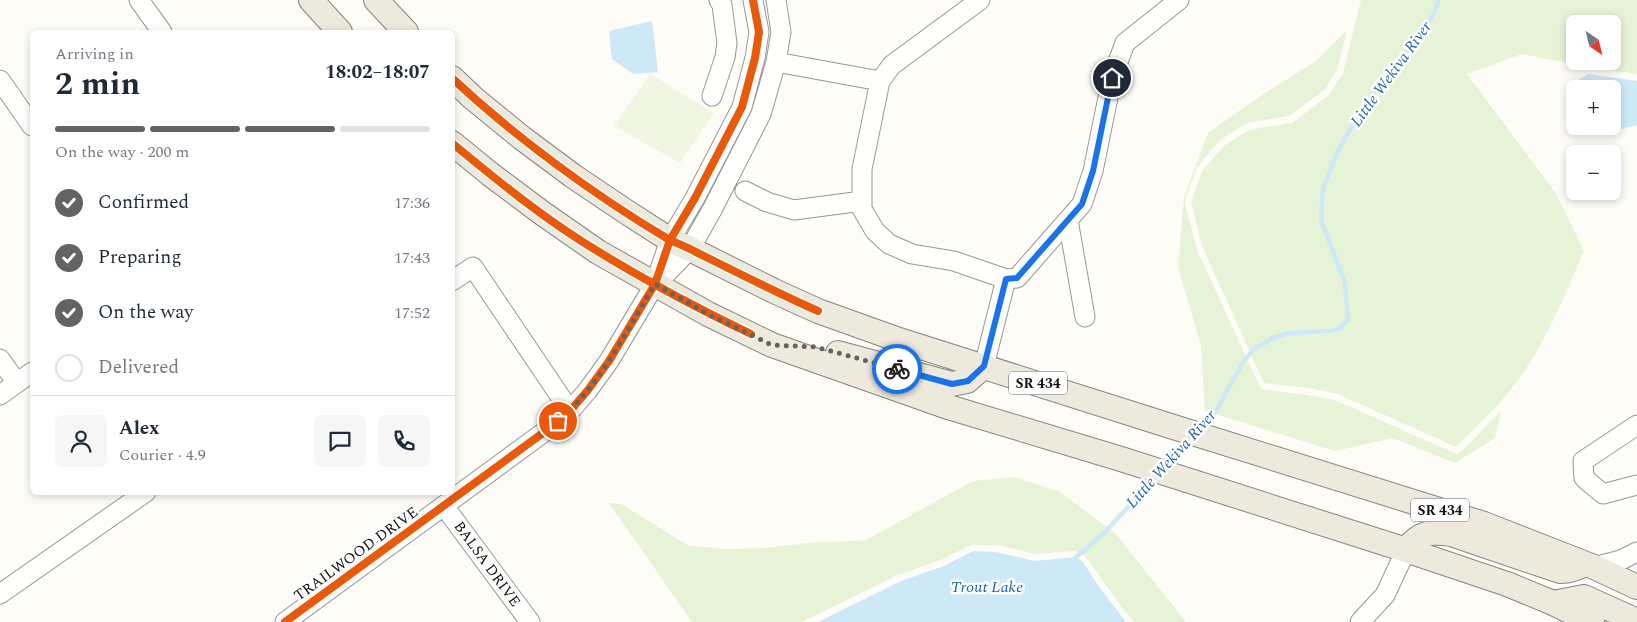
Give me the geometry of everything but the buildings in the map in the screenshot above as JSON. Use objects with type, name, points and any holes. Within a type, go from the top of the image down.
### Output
[{"type":"main road","points":[[311,0],[338,30]]},
{"type":"main road","points":[[376,0],[404,30]]},
{"type":"main road","name":"SR 434","points":[[455,81],[508,127],[558,165],[625,211],[680,244],[774,292],[818,311],[899,340],[1484,524],[1590,565],[1637,588]]},
{"type":"main road","points":[[455,145],[542,213],[598,252],[708,314],[772,345],[945,406],[1195,482],[1507,584],[1592,622]]},
{"type":"main road","points":[[772,345],[816,347],[952,384],[968,381],[984,366]]},
{"type":"main road","points":[[1406,550],[1417,538],[1434,532],[1451,534],[1560,571],[1590,565]]},
{"type":"main road","points":[[1553,603],[1584,597],[1637,621]]},
{"type":"street","points":[[139,0],[161,30]]},
{"type":"street","points":[[712,96],[725,57],[727,43],[722,5],[719,0]]},
{"type":"street","points":[[680,244],[695,198],[742,107],[760,32],[753,0]]},
{"type":"street","points":[[680,244],[713,208],[761,114],[776,62],[781,32],[776,0]]},
{"type":"street","points":[[980,0],[892,65],[880,81],[862,169],[862,209],[875,231],[889,244],[912,254],[954,261],[1006,279],[1017,278],[1082,204],[1093,171],[1112,78],[1125,43],[1179,0]]},
{"type":"street","points":[[776,62],[880,81]]},
{"type":"street","points":[[0,80],[30,123]]},
{"type":"street","points":[[745,191],[766,202],[794,210],[862,201]]},
{"type":"street","points":[[1068,220],[1085,317]]},
{"type":"street","name":"TRAILWOOD DRIVE","points":[[285,622],[547,430],[570,411],[609,361],[680,244]]},
{"type":"street","points":[[455,279],[473,267],[570,411]]},
{"type":"street","points":[[984,366],[1006,279]]},
{"type":"street","points":[[0,359],[16,383]]},
{"type":"street","points":[[0,395],[30,373]]},
{"type":"street","points":[[1637,425],[1583,461],[1584,478],[1603,494],[1637,485]]},
{"type":"street","points":[[0,594],[142,495]]},
{"type":"street","name":"BALSA DRIVE","points":[[444,506],[530,622]]},
{"type":"street","points":[[1360,622],[1385,595],[1406,550]]},
{"type":"street","points":[[1590,565],[1621,560],[1637,552]]},
{"type":"green space","points":[[1361,0],[1637,0],[1637,74],[1609,70],[1621,70],[1621,15],[1566,15],[1566,62],[1522,54],[1467,74],[1555,192],[1584,251],[1550,327],[1518,381],[1456,447],[1338,394],[1309,388],[1264,383],[1203,248],[1191,203],[1202,171],[1225,145],[1249,130],[1292,123],[1329,95],[1343,73]]},
{"type":"green space","points":[[1347,30],[1337,70],[1324,90],[1289,116],[1247,123],[1221,139],[1197,167],[1185,204],[1197,250],[1262,389],[1337,401],[1456,454],[1461,452],[1501,411],[1495,438],[1455,463],[1393,438],[1335,451],[1205,411],[1201,345],[1178,267],[1184,197],[1208,133],[1256,99],[1316,61]]},
{"type":"green space","points":[[650,74],[714,113],[680,163],[614,126]]},
{"type":"green space","points":[[1014,477],[1060,492],[1115,533],[1186,622],[1135,622],[1126,613],[1085,556],[1076,551],[1035,554],[997,545],[971,545],[941,560],[898,575],[802,622],[692,622],[609,503],[621,504],[689,546],[728,549],[765,548],[808,543],[866,540],[973,481]]},
{"type":"water","points":[[652,21],[658,72],[633,74],[612,59],[609,31]]},
{"type":"water","points":[[1588,74],[1637,81],[1637,125],[1621,129],[1621,80],[1578,80]]},
{"type":"water","name":"Trout Lake","points":[[974,551],[996,552],[1035,561],[1076,557],[1083,562],[1126,622],[818,622],[901,581],[944,566]]},
{"type":"waterway","name":"Little Wekiva River","points":[[1201,428],[1213,416],[1243,362],[1253,350],[1273,338],[1289,333],[1332,331],[1340,328],[1348,319],[1345,283],[1321,220],[1323,189],[1339,148],[1373,93],[1411,47],[1434,14],[1438,0]]},
{"type":"waterway","name":"Little Wekiva River","points":[[1167,465],[1191,440]]},
{"type":"waterway","name":"Little Wekiva River","points":[[1074,562],[1076,557],[1104,533],[1155,478]]},
{"type":"cycle path","points":[[285,622],[547,430],[570,411],[588,390],[609,361],[655,284],[670,240],[695,198],[742,107],[755,58],[759,32],[753,0]]},
{"type":"cycle path","points":[[455,81],[502,122],[556,164],[640,222],[668,239],[818,311]]},
{"type":"cycle path","points":[[455,145],[524,200],[580,240],[655,285],[751,334]]},
{"type":"way so far","points":[[558,421],[570,411],[588,390],[609,361],[655,284],[708,314],[772,345],[816,347],[897,369]]},
{"type":"route","points":[[897,369],[952,384],[968,381],[984,366],[1006,279],[1017,278],[1082,204],[1093,171],[1112,78]]}]
